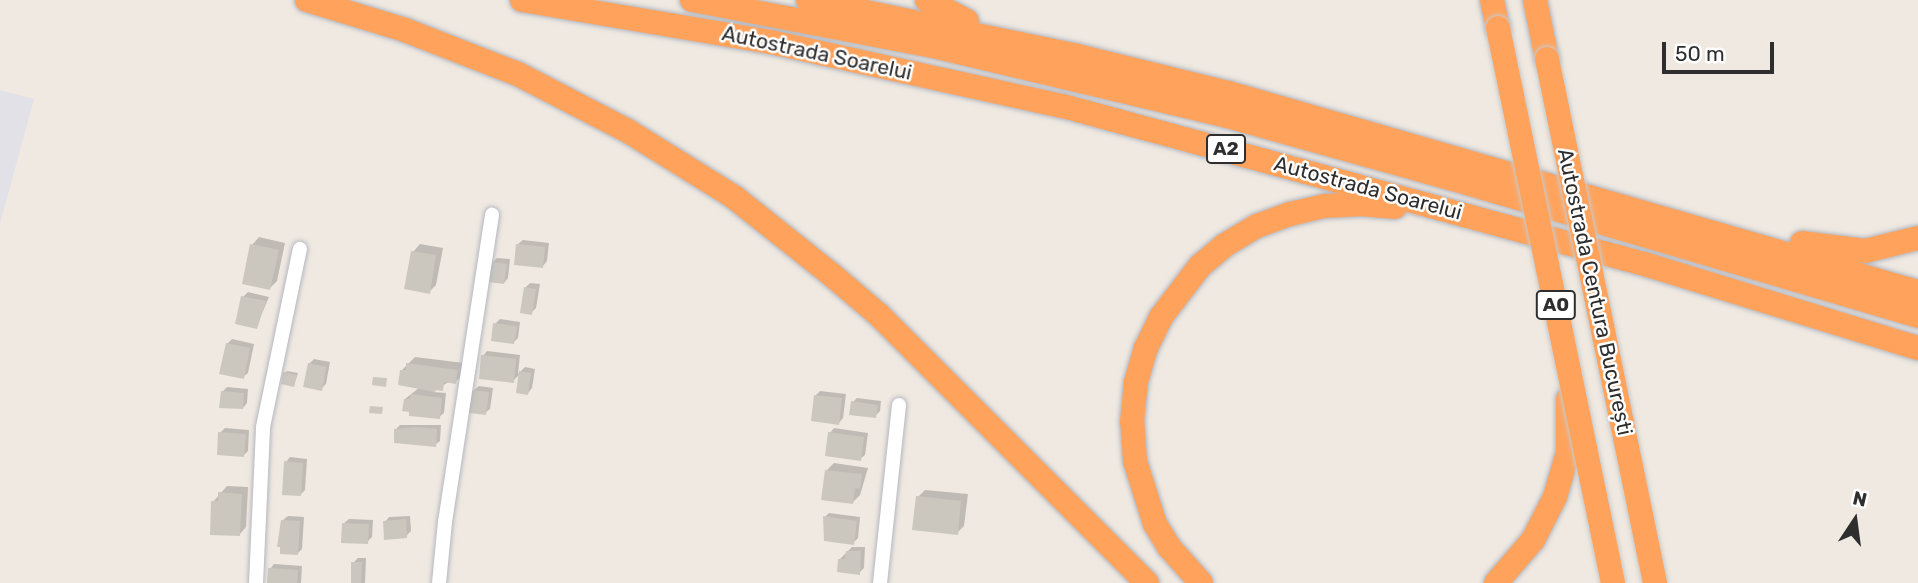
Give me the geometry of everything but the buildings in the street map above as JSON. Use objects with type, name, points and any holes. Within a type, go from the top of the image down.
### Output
[{"type":"highway","points":[[307,0],[405,30],[517,74],[628,131],[734,197],[878,315],[1147,583]]},
{"type":"highway","name":"Autostrada Soarelui","points":[[522,0],[771,42],[949,80],[1201,142],[1482,219],[1918,348]]},
{"type":"highway","name":"Autostrada Soarelui","points":[[692,0],[929,45],[1227,116],[1470,184],[1918,316]]},
{"type":"highway","points":[[808,0],[1078,56],[1327,119],[1918,292]]},
{"type":"highway","points":[[927,0],[965,20],[1035,40],[1078,56]]},
{"type":"highway","name":"Autostrada Centura București","points":[[1492,0],[1613,583]]},
{"type":"highway","name":"Autostrada Centura București","points":[[1535,0],[1655,583]]},
{"type":"highway","points":[[1201,583],[1169,547],[1155,524],[1141,488],[1133,447],[1132,408],[1143,359],[1156,327],[1178,291],[1200,266],[1226,245],[1257,226],[1301,210],[1337,205],[1373,205],[1444,219],[1482,219]]},
{"type":"highway","points":[[1728,235],[1775,238],[1840,250],[1865,251],[1918,238]]},
{"type":"highway","points":[[1714,286],[1753,311],[1918,362]]},
{"type":"highway","points":[[1496,583],[1533,540],[1562,477],[1570,426],[1566,353]]},
{"type":"street","points":[[439,583],[445,522],[492,215]]},
{"type":"street","points":[[256,583],[263,427],[300,249]]},
{"type":"street","points":[[880,583],[899,405]]},
{"type":"shaded area","points":[[0,90],[34,99],[0,224]]}]
